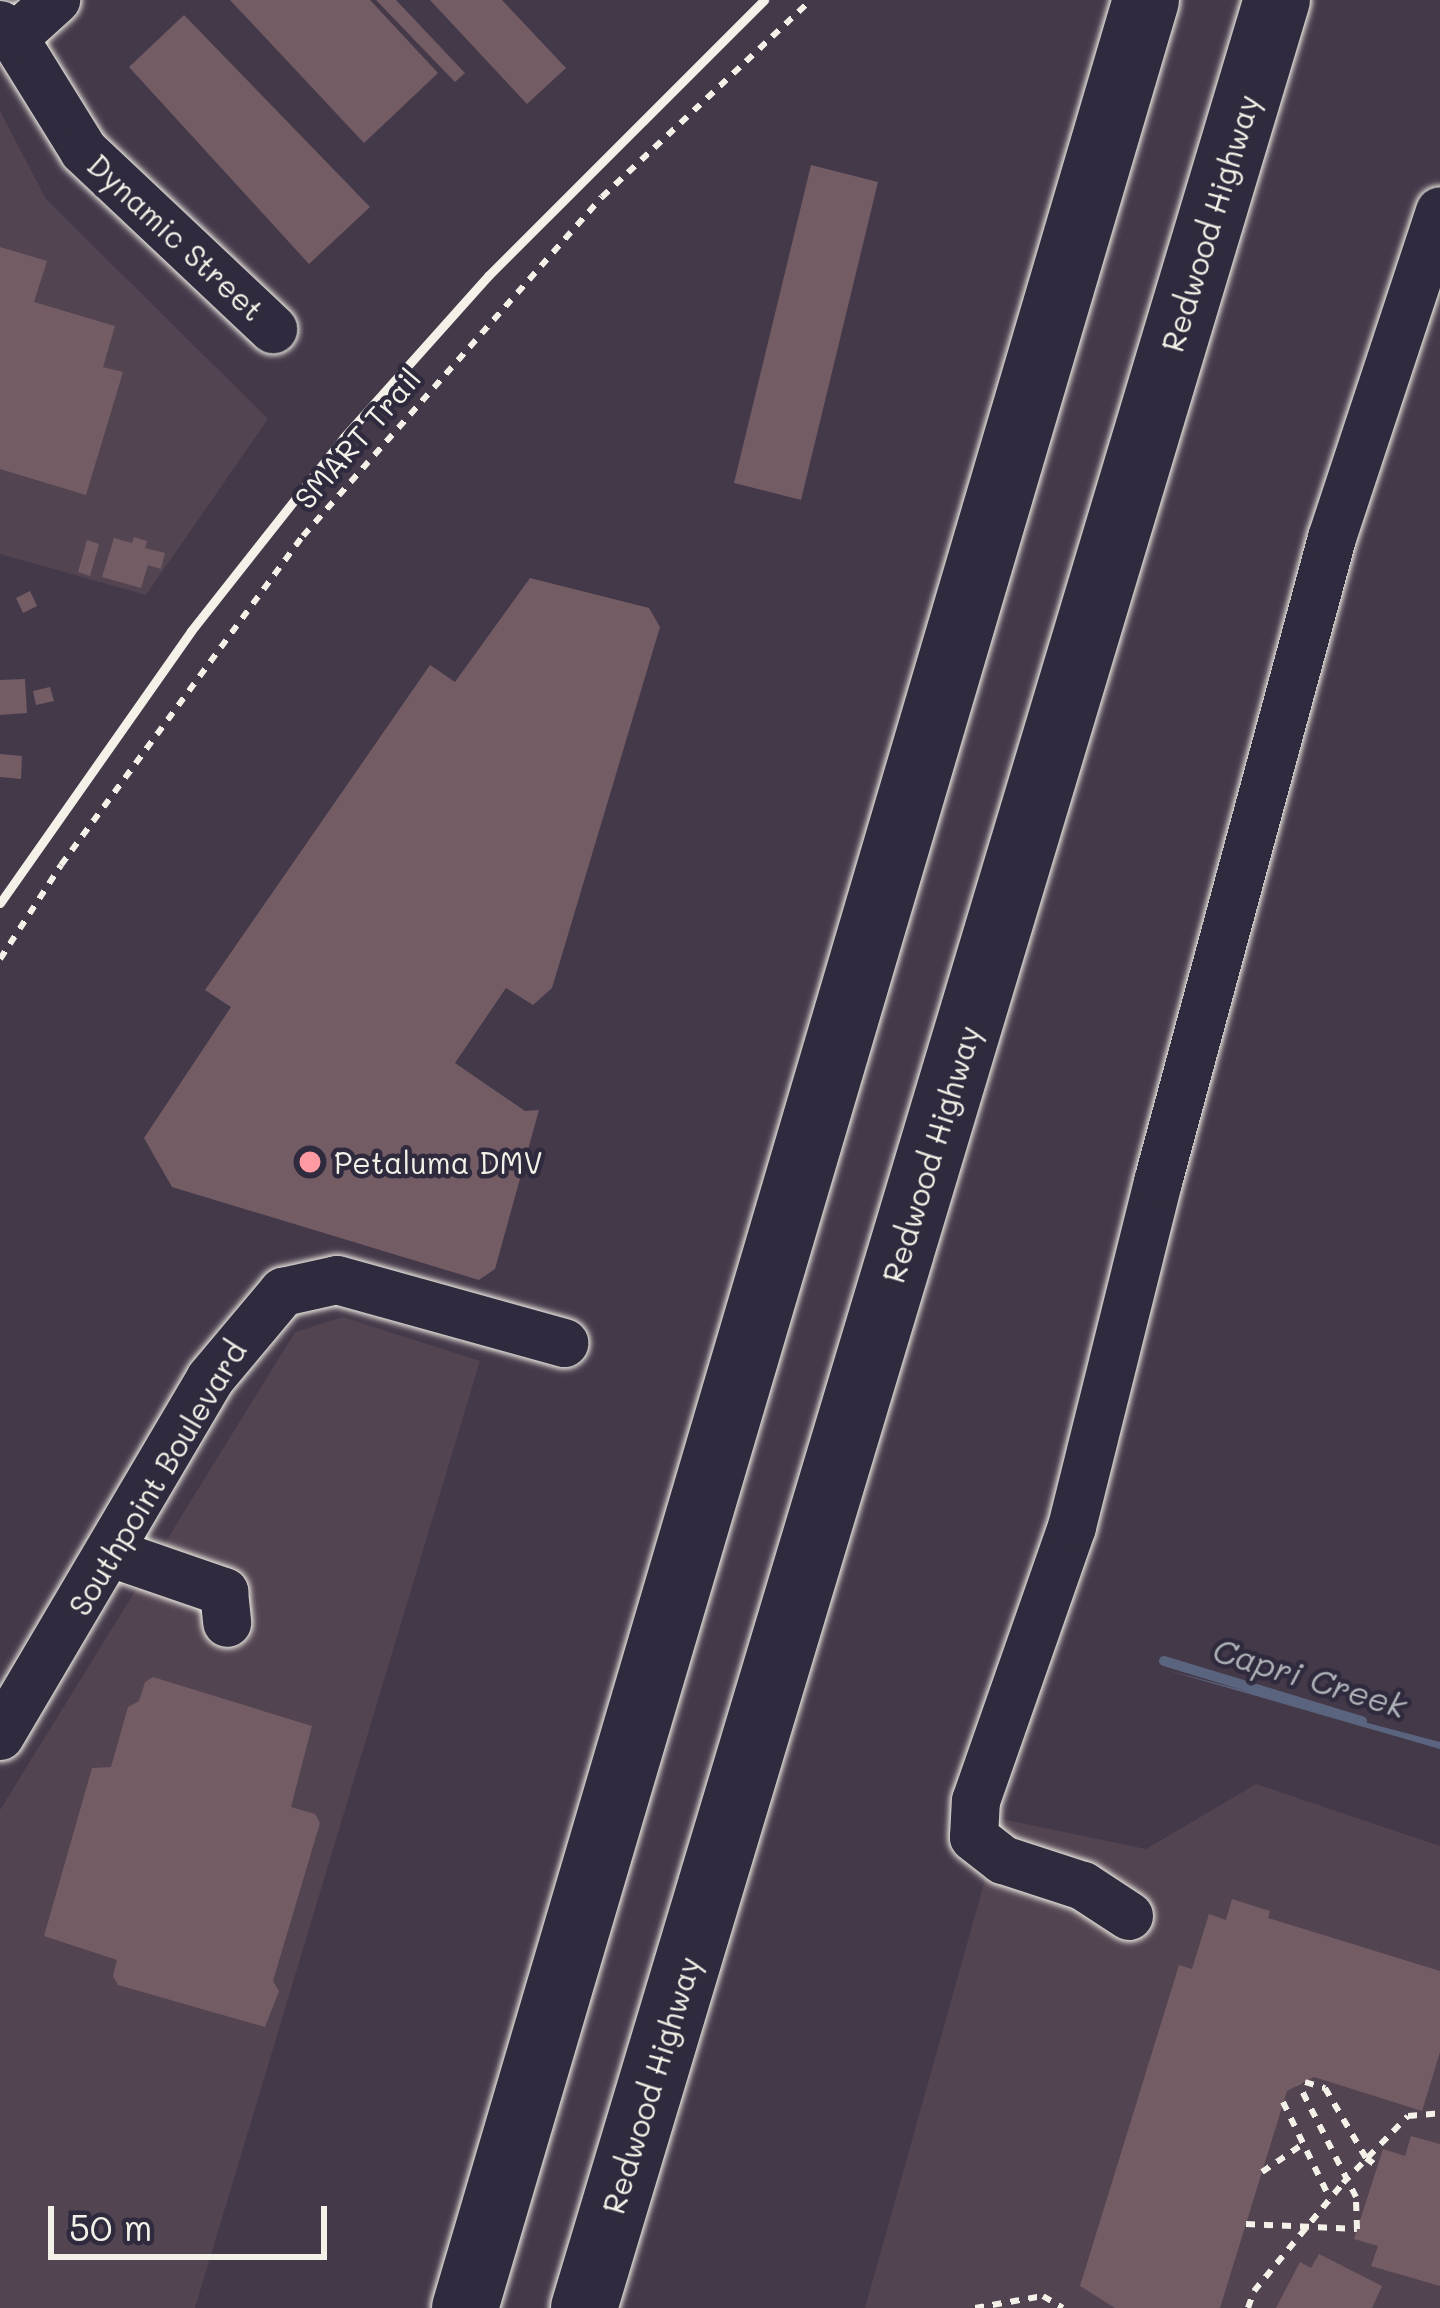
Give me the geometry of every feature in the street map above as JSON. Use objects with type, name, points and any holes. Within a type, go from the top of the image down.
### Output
[{"type":"highway","points":[[465,2308],[1146,0]]},
{"type":"highway","name":"Redwood Highway","points":[[584,2308],[1277,0]]},
{"type":"street","points":[[7,32],[56,0]]},
{"type":"street","name":"Dynamic Street","points":[[7,32],[84,151],[273,329]]},
{"type":"street","points":[[1129,1916],[1084,1886],[1003,1860],[974,1837],[976,1801],[1072,1527],[1158,1182],[1332,538],[1440,211]]},
{"type":"street","name":"Southpoint Boulevard","points":[[0,1736],[211,1379],[283,1292],[337,1280],[564,1343]]},
{"type":"street","points":[[111,1553],[224,1592],[227,1623]]},
{"type":"path","name":"SMART Trail","points":[[0,958],[61,865],[303,536],[602,197],[811,0]]},
{"type":"path","points":[[1246,2224],[1358,2229],[1356,2197],[1302,2083],[1325,2088],[1366,2158],[1377,2166]]},
{"type":"path","points":[[1283,2102],[1330,2199]]},
{"type":"path","points":[[1248,2308],[1255,2291],[1366,2158],[1408,2116],[1440,2113]]},
{"type":"path","points":[[1262,2172],[1303,2144]]},
{"type":"path","points":[[975,2308],[1043,2296],[1063,2308]]},
{"type":"shaded area","points":[[0,111],[46,199],[268,419],[146,595],[0,554]]},
{"type":"shaded area","points":[[343,1317],[480,1361],[195,2308],[0,2308],[0,1810],[295,1332]]},
{"type":"shaded area","points":[[1256,1784],[1440,1846],[1440,2308],[865,2308],[1002,1819],[1146,1849]]},
{"type":"water","points":[[1166,1670],[1440,1742],[1440,1749]]},
{"type":"building","points":[[230,0],[370,0],[438,73],[364,143]]},
{"type":"building","points":[[376,0],[396,0],[465,73],[455,82]]},
{"type":"building","points":[[430,0],[502,0],[566,68],[527,104]]},
{"type":"building","points":[[184,15],[370,207],[309,264],[129,67]]},
{"type":"building","points":[[811,165],[878,182],[801,500],[734,483]]},
{"type":"building","points":[[0,247],[47,261],[34,302],[115,326],[103,367],[123,372],[86,495],[0,469]]},
{"type":"building","points":[[134,537],[147,541],[145,548],[165,553],[161,569],[148,565],[141,588],[102,577],[114,538],[132,543]]},
{"type":"building","points":[[87,540],[99,544],[90,576],[78,572]]},
{"type":"building","points":[[530,578],[649,608],[660,627],[552,988],[533,1005],[506,988],[455,1063],[525,1111],[539,1110],[495,1269],[479,1280],[172,1187],[144,1138],[231,1007],[205,990],[430,665],[455,682]]},
{"type":"building","points":[[30,591],[37,606],[23,613],[16,598]]},
{"type":"building","points":[[25,679],[27,713],[0,715],[0,680]]},
{"type":"building","points":[[50,687],[54,701],[36,705],[33,691]]},
{"type":"building","points":[[0,754],[22,756],[21,779],[0,777]]},
{"type":"building","points":[[153,1677],[312,1726],[291,1807],[315,1814],[320,1823],[273,1981],[279,1991],[265,2027],[118,1985],[113,1976],[117,1960],[44,1936],[92,1768],[111,1767],[128,1707],[139,1701],[145,1682]]},
{"type":"building","points":[[1232,1899],[1270,1911],[1268,1918],[1440,1971],[1440,2052],[1422,2111],[1314,2077],[1287,2091],[1220,2308],[1115,2308],[1080,2286],[1179,1965],[1192,1969],[1209,1914],[1226,1920]]},
{"type":"building","points":[[1411,2136],[1440,2144],[1440,2286],[1371,2266],[1378,2246],[1354,2239],[1383,2149],[1405,2156]]},
{"type":"building","points":[[1319,2254],[1382,2286],[1372,2308],[1276,2308],[1300,2262],[1311,2268]]},
{"type":"waterway","name":"Capri Creek","points":[[1164,1661],[1362,1721]]},
{"type":"railway","points":[[0,903],[191,631],[344,437],[489,275],[764,0]]},
{"type":"place","name":"Petaluma DMV","points":[[310,1162]]}]
